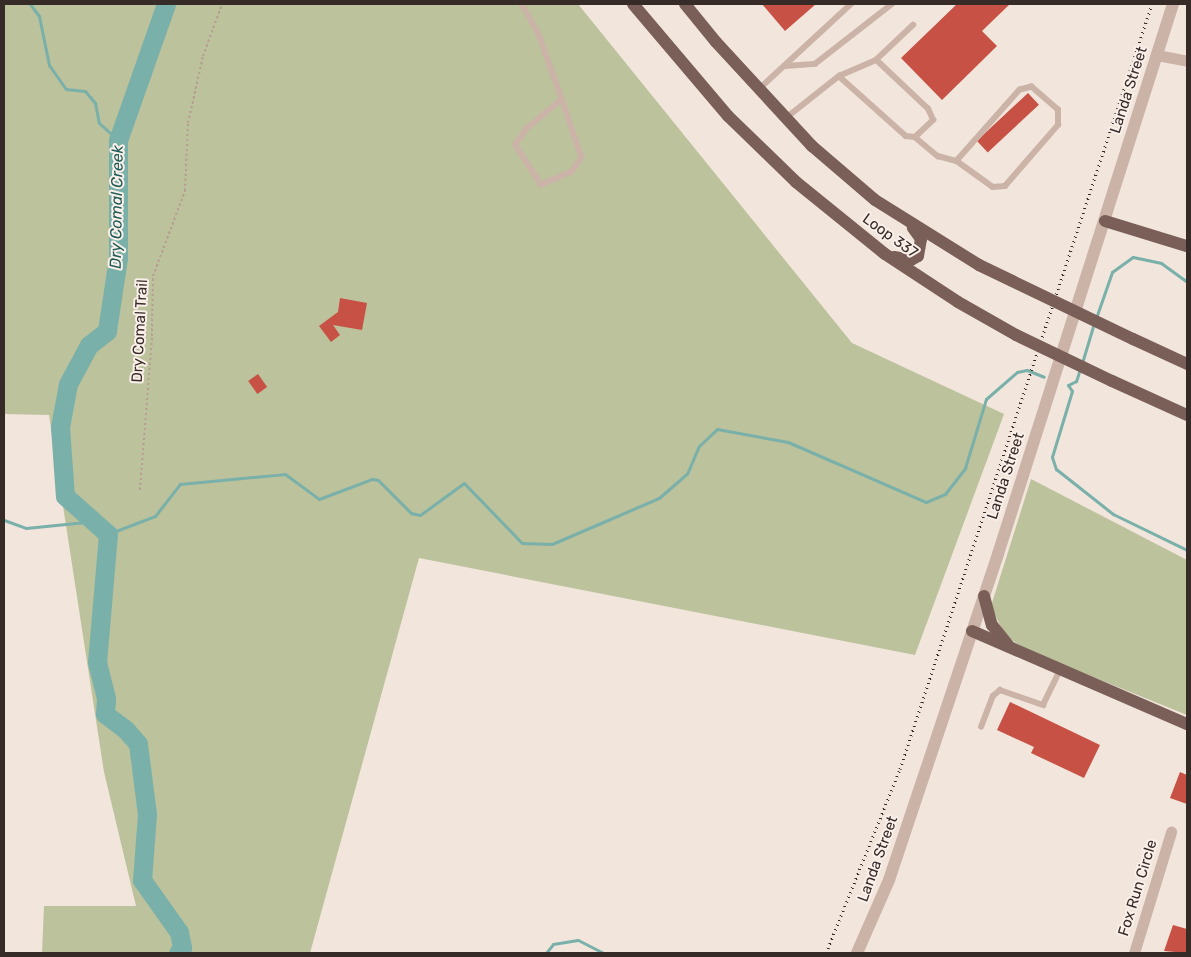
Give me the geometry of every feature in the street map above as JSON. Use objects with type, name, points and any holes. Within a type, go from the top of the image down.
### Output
[{"type":"main road","name":"Loop 337","points":[[633,4],[740,129],[832,214],[879,250],[958,302],[1016,335],[1187,416]]},
{"type":"main road","name":"Loop 337","points":[[685,4],[759,89],[812,146],[875,200],[979,265],[1187,364]]},
{"type":"main road","points":[[879,250],[904,260],[918,256],[921,239],[908,221]]},
{"type":"main road","points":[[1105,221],[1187,246]]},
{"type":"main road","points":[[984,596],[992,625],[1014,650]]},
{"type":"main road","points":[[972,631],[1187,724]]},
{"type":"street","name":"Landa Street","points":[[857,953],[889,880],[984,596],[1174,4]]},
{"type":"street","points":[[1157,55],[1187,61]]},
{"type":"street","name":"Fox Run Circle","points":[[1134,953],[1171,832]]},
{"type":"lane","points":[[522,4],[540,36],[562,99],[582,158],[572,172],[541,185],[515,145],[527,128],[562,99]]},
{"type":"lane","points":[[759,89],[851,4]]},
{"type":"lane","points":[[785,66],[815,64],[892,4]]},
{"type":"lane","points":[[786,118],[840,76],[876,60],[913,25]]},
{"type":"lane","points":[[876,60],[928,109],[933,120],[915,137]]},
{"type":"lane","points":[[840,76],[906,136],[915,137],[938,156],[957,161],[993,187],[1005,186],[1058,125],[1058,110],[1032,87],[1020,90],[957,161]]},
{"type":"lane","points":[[981,727],[993,696],[1000,690],[1043,705],[1060,670]]},
{"type":"path","name":"Dry Comal Trail","points":[[140,490],[152,336],[153,276],[185,191],[188,123],[203,56],[222,4]]},
{"type":"green space","points":[[4,4],[578,4],[852,343],[1004,414],[915,655],[419,558],[310,953],[42,953],[44,906],[136,906],[104,772],[49,415],[4,414]]},
{"type":"green space","points":[[1031,479],[1187,560],[1187,715],[1024,649],[1004,634],[991,606]]},
{"type":"building","points":[[762,4],[816,4],[785,31]]},
{"type":"building","points":[[957,4],[1010,4],[982,31],[997,46],[942,100],[901,58]]},
{"type":"building","points":[[1028,93],[1039,105],[988,152],[977,141]]},
{"type":"building","points":[[340,298],[367,303],[362,330],[333,325],[340,335],[331,342],[319,326],[338,312]]},
{"type":"building","points":[[258,374],[267,387],[257,394],[248,381]]},
{"type":"building","points":[[1010,702],[1100,745],[1084,778],[1031,753],[1034,747],[997,730]]},
{"type":"building","points":[[1180,772],[1187,775],[1187,804],[1170,798]]},
{"type":"building","points":[[1173,925],[1187,929],[1186,953],[1164,951]]},
{"type":"waterway","points":[[30,4],[39,16],[49,65],[66,89],[85,91],[95,103],[99,123],[118,140]]},
{"type":"waterway","name":"Dry Comal Creek","points":[[166,4],[118,140],[118,258],[107,331],[89,345],[68,384],[60,427],[65,496],[108,534],[97,662],[106,699],[105,714],[126,730],[138,744],[147,814],[142,880],[179,932],[182,948],[178,953]]},
{"type":"waterway","points":[[1096,318],[1112,272],[1133,257],[1161,263],[1187,282]]},
{"type":"waterway","points":[[1082,363],[1094,323]]},
{"type":"waterway","points":[[1080,369],[1076,381],[1068,385],[1072,391],[1052,457],[1056,469],[1113,514],[1187,550]]},
{"type":"waterway","points":[[108,534],[155,516],[180,484],[285,474],[319,499],[372,479],[378,480],[411,513],[420,515],[464,483],[522,543],[552,544],[659,498],[687,474],[699,446],[717,429],[788,442],[926,502],[945,494],[965,468],[986,399],[1017,372],[1027,370],[1044,377]]},
{"type":"waterway","points":[[4,520],[26,528],[96,521]]},
{"type":"waterway","points":[[546,953],[553,944],[578,940],[603,953]]},
{"type":"railway","points":[[826,953],[900,769],[1152,4]]}]
